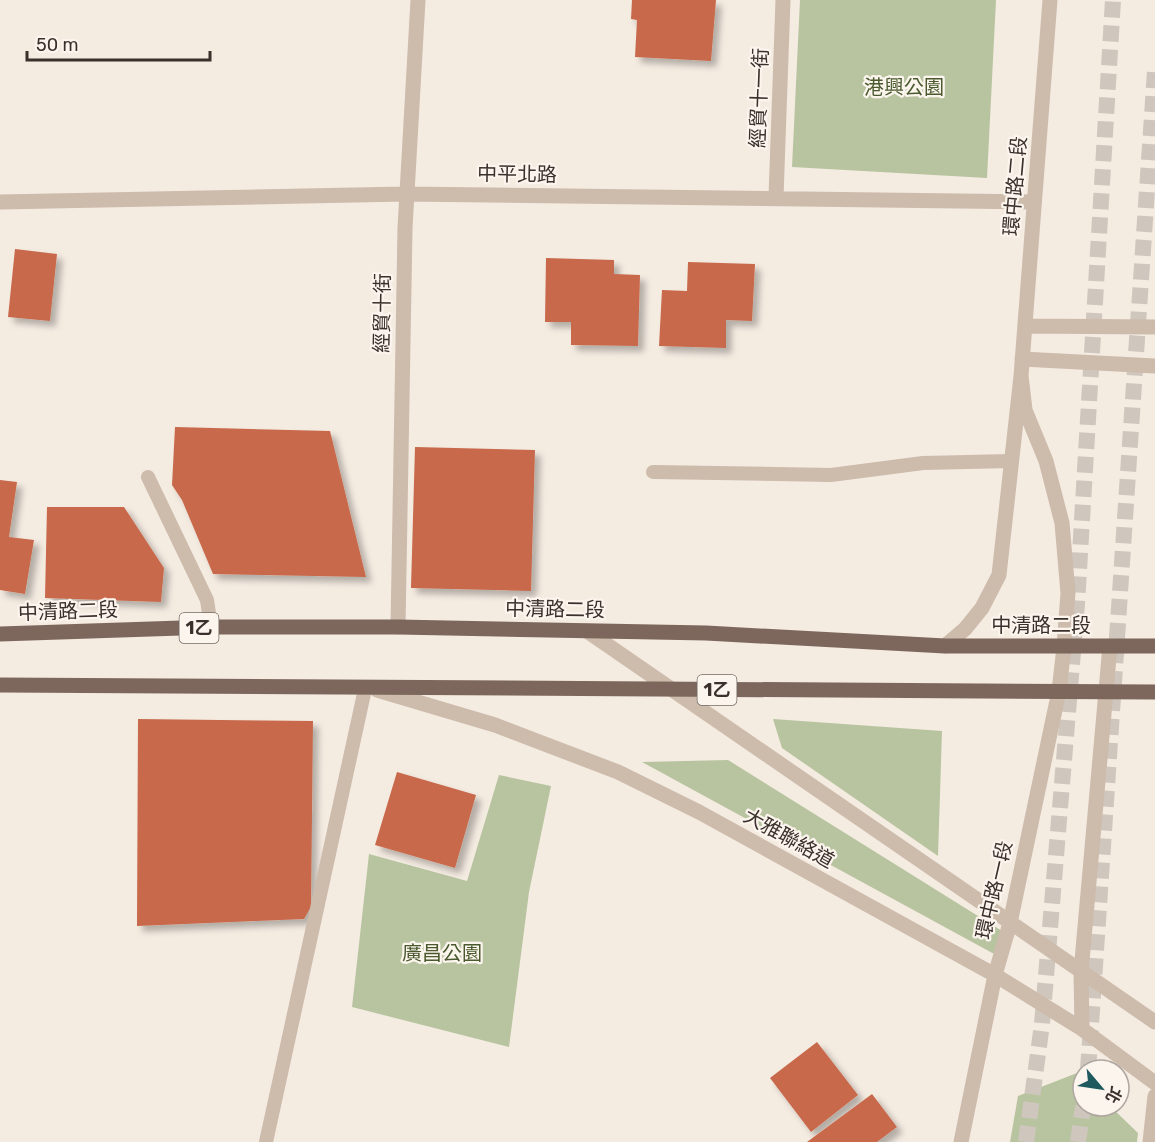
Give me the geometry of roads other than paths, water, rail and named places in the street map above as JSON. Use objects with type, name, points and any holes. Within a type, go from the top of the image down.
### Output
[{"type":"main road","name":"中清路二段","points":[[0,634],[212,627],[398,627],[706,633],[945,646],[1110,646]]},
{"type":"main road","name":"1乙","points":[[1110,646],[1155,646]]},
{"type":"main road","name":"1乙","points":[[0,685],[1155,692]]},
{"type":"street","name":"經貿十街","points":[[398,627],[406,194],[418,0]]},
{"type":"street","name":"經貿十一街","points":[[776,197],[783,0]]},
{"type":"street","name":"環中路二段","points":[[945,646],[965,629],[982,608],[999,575],[1021,376],[1050,0]]},
{"type":"street","name":"中平北路","points":[[0,202],[406,194],[1034,202]]},
{"type":"street","points":[[1025,326],[1155,327]]},
{"type":"street","points":[[1022,359],[1155,366]]},
{"type":"street","name":"環中路二段","points":[[1021,376],[1025,410],[1046,461],[1062,523],[1068,593],[1064,647]]},
{"type":"street","points":[[587,631],[1155,1022]]},
{"type":"street","points":[[1082,1029],[1081,972],[1110,646]]},
{"type":"street","name":"環中路一段","points":[[961,1142],[995,975],[1010,923],[1059,691],[1064,647]]},
{"type":"street","name":"大雅聯絡道","points":[[370,689],[495,725],[618,772],[699,812],[995,975],[1082,1029],[1155,1083]]},
{"type":"street","points":[[1150,1142],[1155,1096]]},
{"type":"lane","points":[[654,472],[831,475],[923,464],[1011,461]]},
{"type":"lane","points":[[148,477],[207,600],[212,627]]},
{"type":"lane","points":[[266,1142],[370,689]]},
{"type":"tunnel","points":[[1026,1142],[1042,1024],[1077,604],[1113,0]]},
{"type":"tunnel","points":[[1089,1058],[1155,71]]},
{"type":"tunnel","points":[[1078,1142],[1081,1118]]},
{"type":"park label","name":"港興公園","points":[[904,87]]},
{"type":"park label","name":"廣昌公園","points":[[442,953]]}]
